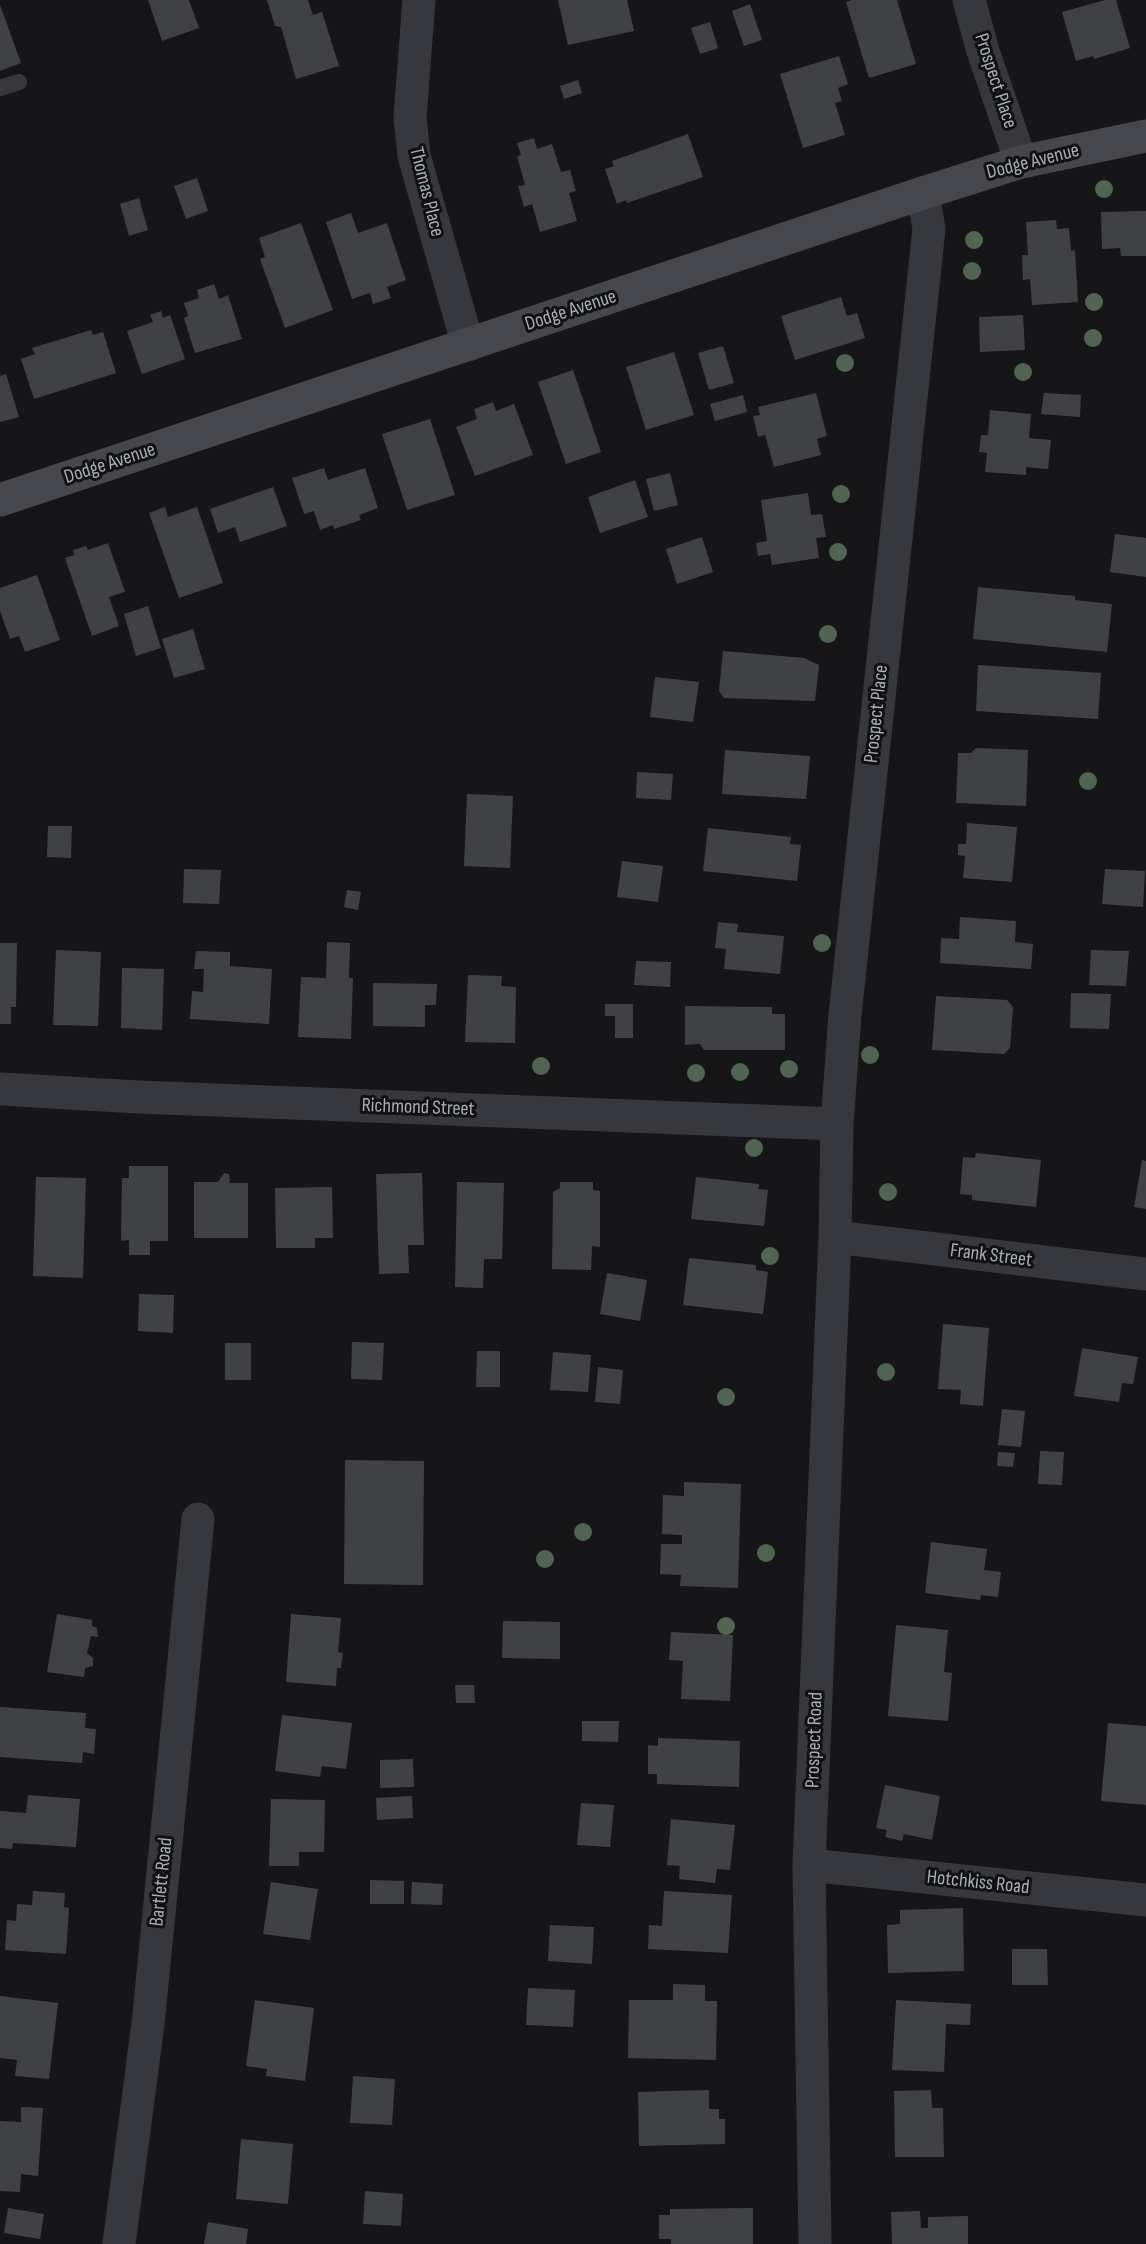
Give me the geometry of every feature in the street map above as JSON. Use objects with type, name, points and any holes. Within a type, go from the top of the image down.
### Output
[{"type":"main road","name":"Dodge Avenue","points":[[0,500],[923,193],[1021,162],[1146,136]]},
{"type":"street","name":"Thomas Place","points":[[419,0],[410,117],[414,156],[468,345]]},
{"type":"street","name":"Prospect Place","points":[[969,0],[983,51],[1021,162]]},
{"type":"street","name":"Prospect Place","points":[[836,1237],[837,1124],[845,1015],[929,229],[923,193]]},
{"type":"street","name":"Richmond Street","points":[[0,1089],[138,1097],[837,1124]]},
{"type":"street","name":"Frank Street","points":[[836,1237],[1146,1274]]},
{"type":"street","name":"Prospect Road","points":[[815,2244],[809,1865],[836,1237]]},
{"type":"street","name":"Bartlett Road","points":[[119,2244],[147,2024],[198,1518]]},
{"type":"street","name":"Hotchkiss Road","points":[[809,1865],[1146,1900]]},
{"type":"lane","points":[[0,88],[19,82]]},
{"type":"building","points":[[148,0],[189,0],[199,28],[162,41]]},
{"type":"building","points":[[267,0],[308,0],[313,15],[322,12],[339,66],[296,79],[281,27],[275,26]]},
{"type":"building","points":[[558,0],[627,0],[634,31],[568,45]]},
{"type":"building","points":[[897,0],[916,64],[869,78],[846,2]]},
{"type":"building","points":[[1105,0],[1116,0],[1130,48],[1094,59],[1093,56],[1076,61],[1062,12]]},
{"type":"building","points":[[750,4],[762,40],[744,46],[732,11]]},
{"type":"building","points":[[0,5],[21,63],[0,71]]},
{"type":"building","points":[[710,22],[718,48],[700,54],[691,28]]},
{"type":"building","points":[[839,56],[848,84],[838,88],[842,101],[835,103],[845,135],[803,148],[780,74]]},
{"type":"building","points":[[578,80],[582,93],[564,99],[560,86]]},
{"type":"building","points":[[688,134],[703,177],[627,203],[626,200],[617,204],[605,169],[614,166],[612,161]]},
{"type":"building","points":[[534,138],[537,149],[552,144],[561,172],[570,170],[576,191],[569,193],[577,221],[540,232],[532,204],[524,207],[518,186],[525,185],[517,156],[521,155],[517,143]]},
{"type":"building","points":[[197,178],[208,211],[186,219],[174,186]]},
{"type":"building","points":[[139,198],[148,230],[129,236],[120,204]]},
{"type":"building","points":[[1146,211],[1146,256],[1121,256],[1120,248],[1102,249],[1101,212]]},
{"type":"building","points":[[351,213],[358,233],[387,223],[406,280],[387,287],[391,298],[373,304],[370,293],[352,299],[326,222]]},
{"type":"building","points":[[1056,220],[1057,229],[1069,228],[1071,251],[1075,250],[1078,302],[1032,305],[1030,279],[1023,280],[1022,255],[1028,255],[1026,222]]},
{"type":"building","points":[[301,223],[333,310],[285,328],[260,259],[265,257],[259,238]]},
{"type":"building","points":[[214,284],[219,299],[228,295],[242,339],[195,353],[184,318],[188,316],[184,303],[199,298],[197,290]]},
{"type":"building","points":[[841,297],[847,316],[857,313],[865,338],[795,360],[781,316]]},
{"type":"building","points":[[161,311],[163,318],[170,315],[185,359],[142,374],[127,331],[153,322],[150,315]]},
{"type":"building","points":[[1023,315],[1025,350],[980,352],[979,317]]},
{"type":"building","points":[[91,330],[93,335],[103,332],[116,373],[34,399],[21,359],[35,354],[32,348]]},
{"type":"building","points":[[723,346],[734,383],[709,390],[698,353]]},
{"type":"building","points":[[674,352],[694,415],[646,430],[626,367]]},
{"type":"building","points":[[573,370],[601,452],[566,464],[538,382]]},
{"type":"building","points":[[6,374],[19,417],[0,422],[0,376]]},
{"type":"building","points":[[816,393],[827,436],[817,439],[821,455],[774,467],[765,435],[758,437],[753,416],[760,415],[758,407]]},
{"type":"building","points":[[1044,393],[1081,395],[1080,417],[1041,414]]},
{"type":"building","points":[[743,395],[747,412],[715,421],[710,404]]},
{"type":"building","points":[[493,402],[496,411],[514,404],[533,455],[475,476],[456,427],[477,419],[474,409]]},
{"type":"building","points":[[990,410],[1031,414],[1029,438],[1051,440],[1048,469],[1026,467],[1026,475],[985,472],[987,453],[979,452],[981,435],[988,435]]},
{"type":"building","points":[[430,419],[455,495],[407,510],[382,434]]},
{"type":"building","points":[[324,468],[328,480],[365,468],[378,508],[359,515],[361,520],[334,529],[333,525],[320,530],[314,511],[304,514],[292,478]]},
{"type":"building","points":[[670,473],[678,505],[654,511],[646,479]]},
{"type":"building","points":[[635,480],[648,517],[600,533],[588,497]]},
{"type":"building","points":[[273,487],[287,526],[240,542],[235,527],[218,533],[210,509]]},
{"type":"building","points":[[808,493],[811,515],[822,514],[826,537],[816,538],[819,558],[772,565],[770,554],[758,556],[756,543],[767,541],[761,500]]},
{"type":"building","points":[[165,507],[168,517],[197,507],[223,583],[179,598],[149,513]]},
{"type":"building","points":[[1115,534],[1146,538],[1146,577],[1110,572]]},
{"type":"building","points":[[702,537],[713,572],[677,584],[666,549]]},
{"type":"building","points":[[108,543],[125,592],[109,597],[119,626],[92,636],[65,558],[74,555],[73,550],[86,546],[88,550]]},
{"type":"building","points":[[37,575],[60,640],[25,652],[19,636],[10,639],[0,611],[0,588]]},
{"type":"building","points":[[978,587],[1075,596],[1075,600],[1112,604],[1107,652],[973,639]]},
{"type":"building","points":[[148,606],[161,648],[136,656],[124,614]]},
{"type":"building","points":[[193,629],[205,669],[174,678],[162,639]]},
{"type":"building","points":[[723,651],[804,658],[819,665],[815,701],[724,698],[719,691]]},
{"type":"building","points":[[978,665],[1101,673],[1098,719],[976,711]]},
{"type":"building","points":[[655,677],[699,682],[693,722],[650,717]]},
{"type":"building","points":[[976,748],[1028,750],[1026,806],[956,803],[958,753],[971,753]]},
{"type":"building","points":[[725,750],[810,756],[806,799],[722,794]]},
{"type":"building","points":[[637,772],[673,774],[671,800],[636,798]]},
{"type":"building","points":[[467,794],[513,796],[510,868],[464,866]]},
{"type":"building","points":[[967,823],[1017,827],[1012,882],[963,878],[965,856],[958,855],[958,844],[966,844]]},
{"type":"building","points":[[48,826],[72,826],[71,858],[47,857]]},
{"type":"building","points":[[708,828],[791,837],[790,844],[801,845],[797,881],[703,871]]},
{"type":"building","points":[[622,861],[663,866],[658,902],[617,897]]},
{"type":"building","points":[[184,869],[221,870],[219,904],[183,903]]},
{"type":"building","points":[[1105,869],[1145,871],[1143,907],[1102,904]]},
{"type":"building","points":[[347,890],[361,892],[358,910],[344,907]]},
{"type":"building","points":[[960,917],[1016,921],[1015,942],[1033,944],[1031,969],[940,963],[941,938],[959,939]]},
{"type":"building","points":[[718,922],[738,924],[737,932],[784,936],[780,974],[724,969],[726,949],[715,948]]},
{"type":"building","points":[[327,942],[350,943],[349,978],[353,978],[351,1039],[298,1037],[301,977],[326,978]]},
{"type":"building","points":[[0,943],[17,943],[16,1007],[11,1007],[11,1024],[0,1024]]},
{"type":"building","points":[[56,950],[101,952],[98,1026],[53,1025]]},
{"type":"building","points":[[1091,950],[1129,951],[1126,986],[1089,985]]},
{"type":"building","points":[[196,951],[230,952],[230,966],[272,969],[269,1024],[190,1019],[192,991],[203,992],[204,969],[194,969]]},
{"type":"building","points":[[636,961],[671,962],[670,987],[634,985]]},
{"type":"building","points":[[122,968],[164,969],[162,1030],[121,1028]]},
{"type":"building","points":[[468,975],[502,976],[501,986],[516,987],[515,1043],[465,1042]]},
{"type":"building","points":[[373,983],[437,984],[436,1005],[425,1005],[425,1027],[373,1026]]},
{"type":"building","points":[[1071,993],[1111,994],[1109,1029],[1070,1028]]},
{"type":"building","points":[[936,996],[1007,1000],[1013,1007],[1010,1048],[1004,1054],[932,1050]]},
{"type":"building","points":[[605,1004],[633,1004],[633,1038],[615,1038],[615,1016],[605,1016]]},
{"type":"building","points":[[685,1006],[772,1007],[772,1014],[785,1014],[785,1050],[704,1050],[700,1044],[685,1045]]},
{"type":"building","points":[[976,1153],[1041,1160],[1036,1207],[972,1200],[972,1195],[960,1194],[963,1157],[975,1158]]},
{"type":"building","points":[[1142,1160],[1146,1161],[1146,1209],[1134,1207]]},
{"type":"building","points":[[129,1166],[168,1166],[168,1241],[150,1241],[150,1255],[129,1255],[129,1240],[121,1241],[122,1178],[129,1178]]},
{"type":"building","points":[[224,1173],[229,1174],[230,1183],[248,1183],[248,1238],[194,1238],[194,1182],[218,1182]]},
{"type":"building","points":[[422,1173],[424,1245],[408,1245],[409,1273],[379,1274],[376,1174]]},
{"type":"building","points":[[36,1177],[86,1178],[83,1278],[33,1276]]},
{"type":"building","points":[[696,1177],[759,1184],[758,1189],[768,1190],[764,1226],[691,1219]]},
{"type":"building","points":[[457,1182],[504,1183],[502,1259],[484,1259],[483,1288],[455,1287]]},
{"type":"building","points":[[560,1182],[593,1182],[593,1190],[600,1191],[600,1247],[592,1246],[591,1270],[552,1269],[553,1192],[560,1188]]},
{"type":"building","points":[[332,1187],[333,1238],[315,1238],[315,1248],[276,1248],[275,1188]]},
{"type":"building","points":[[689,1258],[756,1265],[756,1270],[768,1272],[763,1314],[683,1305]]},
{"type":"building","points":[[607,1273],[647,1280],[640,1321],[600,1314]]},
{"type":"building","points":[[139,1294],[174,1295],[173,1333],[138,1331]]},
{"type":"building","points":[[943,1324],[989,1328],[983,1406],[960,1404],[961,1390],[938,1389]]},
{"type":"building","points":[[352,1342],[384,1343],[382,1380],[351,1379]]},
{"type":"building","points":[[225,1343],[251,1343],[251,1380],[225,1380]]},
{"type":"building","points":[[1082,1348],[1138,1357],[1133,1384],[1122,1383],[1119,1402],[1074,1396]]},
{"type":"building","points":[[477,1351],[500,1351],[500,1387],[476,1387]]},
{"type":"building","points":[[553,1352],[591,1355],[588,1392],[550,1390]]},
{"type":"building","points":[[598,1367],[623,1370],[620,1404],[595,1402]]},
{"type":"building","points":[[1002,1409],[1025,1411],[1021,1447],[998,1445]]},
{"type":"building","points":[[1040,1451],[1064,1452],[1062,1485],[1038,1484]]},
{"type":"building","points":[[998,1452],[1015,1453],[1013,1467],[997,1466]]},
{"type":"building","points":[[345,1460],[424,1461],[423,1585],[344,1584]]},
{"type":"building","points":[[684,1482],[741,1484],[738,1588],[680,1586],[681,1575],[660,1574],[661,1544],[682,1544],[682,1535],[662,1534],[663,1495],[684,1496]]},
{"type":"building","points":[[931,1542],[987,1549],[984,1570],[1001,1572],[998,1597],[981,1595],[980,1600],[925,1593]]},
{"type":"building","points":[[57,1614],[92,1620],[92,1626],[97,1628],[98,1637],[91,1636],[87,1653],[93,1658],[93,1666],[85,1668],[84,1677],[47,1672]]},
{"type":"building","points":[[291,1614],[341,1618],[338,1652],[343,1653],[341,1668],[337,1668],[336,1686],[286,1682]]},
{"type":"building","points":[[503,1621],[560,1622],[560,1659],[502,1658]]},
{"type":"building","points":[[896,1625],[948,1630],[944,1672],[952,1673],[948,1721],[888,1716]]},
{"type":"building","points":[[671,1632],[733,1635],[730,1701],[681,1699],[683,1661],[669,1660]]},
{"type":"building","points":[[455,1685],[474,1685],[475,1703],[456,1703]]},
{"type":"building","points":[[0,1707],[86,1713],[85,1728],[96,1729],[94,1754],[83,1752],[82,1763],[0,1757]]},
{"type":"building","points":[[282,1715],[352,1723],[346,1769],[322,1766],[320,1777],[275,1771]]},
{"type":"building","points":[[582,1721],[619,1721],[618,1742],[582,1741]]},
{"type":"building","points":[[1108,1723],[1146,1726],[1146,1805],[1101,1801]]},
{"type":"building","points":[[658,1738],[740,1741],[739,1787],[657,1784],[657,1774],[648,1774],[648,1745],[658,1746]]},
{"type":"building","points":[[413,1759],[414,1787],[380,1788],[380,1760]]},
{"type":"building","points":[[885,1785],[940,1796],[932,1840],[904,1834],[902,1841],[885,1837],[887,1830],[876,1828]]},
{"type":"building","points":[[28,1795],[80,1799],[76,1847],[13,1843],[12,1849],[0,1848],[0,1811],[26,1813]]},
{"type":"building","points":[[412,1796],[413,1818],[377,1820],[376,1798]]},
{"type":"building","points":[[271,1799],[325,1800],[324,1852],[299,1852],[299,1866],[269,1866]]},
{"type":"building","points":[[581,1803],[614,1805],[610,1847],[577,1845]]},
{"type":"building","points":[[671,1819],[735,1825],[730,1870],[717,1869],[715,1883],[679,1879],[680,1866],[667,1865]]},
{"type":"building","points":[[370,1880],[404,1881],[404,1904],[370,1904]]},
{"type":"building","points":[[271,1882],[318,1889],[310,1940],[263,1934]]},
{"type":"building","points":[[412,1882],[443,1884],[442,1905],[411,1904]]},
{"type":"building","points":[[33,1891],[65,1893],[64,1907],[69,1908],[66,1954],[5,1950],[7,1920],[16,1921],[17,1904],[32,1905]]},
{"type":"building","points":[[664,1891],[732,1895],[728,1953],[648,1949],[649,1925],[662,1926]]},
{"type":"building","points":[[963,1908],[964,1971],[888,1973],[887,1925],[900,1924],[900,1910]]},
{"type":"building","points":[[550,1925],[594,1927],[592,1964],[548,1961]]},
{"type":"building","points":[[1012,1949],[1047,1949],[1048,1985],[1012,1985]]},
{"type":"building","points":[[673,1984],[705,1985],[705,2001],[717,2001],[716,2060],[628,2058],[629,2000],[673,2000]]},
{"type":"building","points":[[528,1988],[575,1990],[573,2027],[526,2025]]},
{"type":"building","points":[[0,1996],[58,2003],[49,2079],[15,2076],[17,2060],[0,2058]]},
{"type":"building","points":[[255,2000],[314,2008],[305,2081],[266,2076],[267,2069],[246,2066]]},
{"type":"building","points":[[896,2000],[971,2004],[970,2025],[946,2024],[944,2072],[892,2070]]},
{"type":"building","points":[[353,2076],[395,2079],[392,2125],[350,2123]]},
{"type":"building","points":[[709,2090],[709,2109],[719,2109],[719,2119],[725,2119],[725,2144],[639,2146],[638,2092]]},
{"type":"building","points":[[931,2090],[932,2108],[943,2108],[944,2157],[895,2157],[894,2091]]},
{"type":"building","points":[[21,2107],[43,2108],[38,2176],[21,2174],[20,2192],[0,2191],[0,2121],[21,2122]]},
{"type":"building","points":[[241,2139],[293,2144],[288,2204],[236,2199]]},
{"type":"building","points":[[365,2191],[403,2194],[401,2226],[363,2224]]},
{"type":"building","points":[[8,2208],[44,2214],[40,2239],[4,2233]]},
{"type":"building","points":[[753,2208],[753,2244],[671,2244],[671,2239],[659,2239],[659,2215],[670,2215],[670,2209]]},
{"type":"building","points":[[920,2211],[921,2228],[928,2228],[928,2217],[968,2216],[968,2244],[892,2244],[891,2212]]},
{"type":"building","points":[[208,2222],[248,2229],[246,2244],[204,2244]]}]
